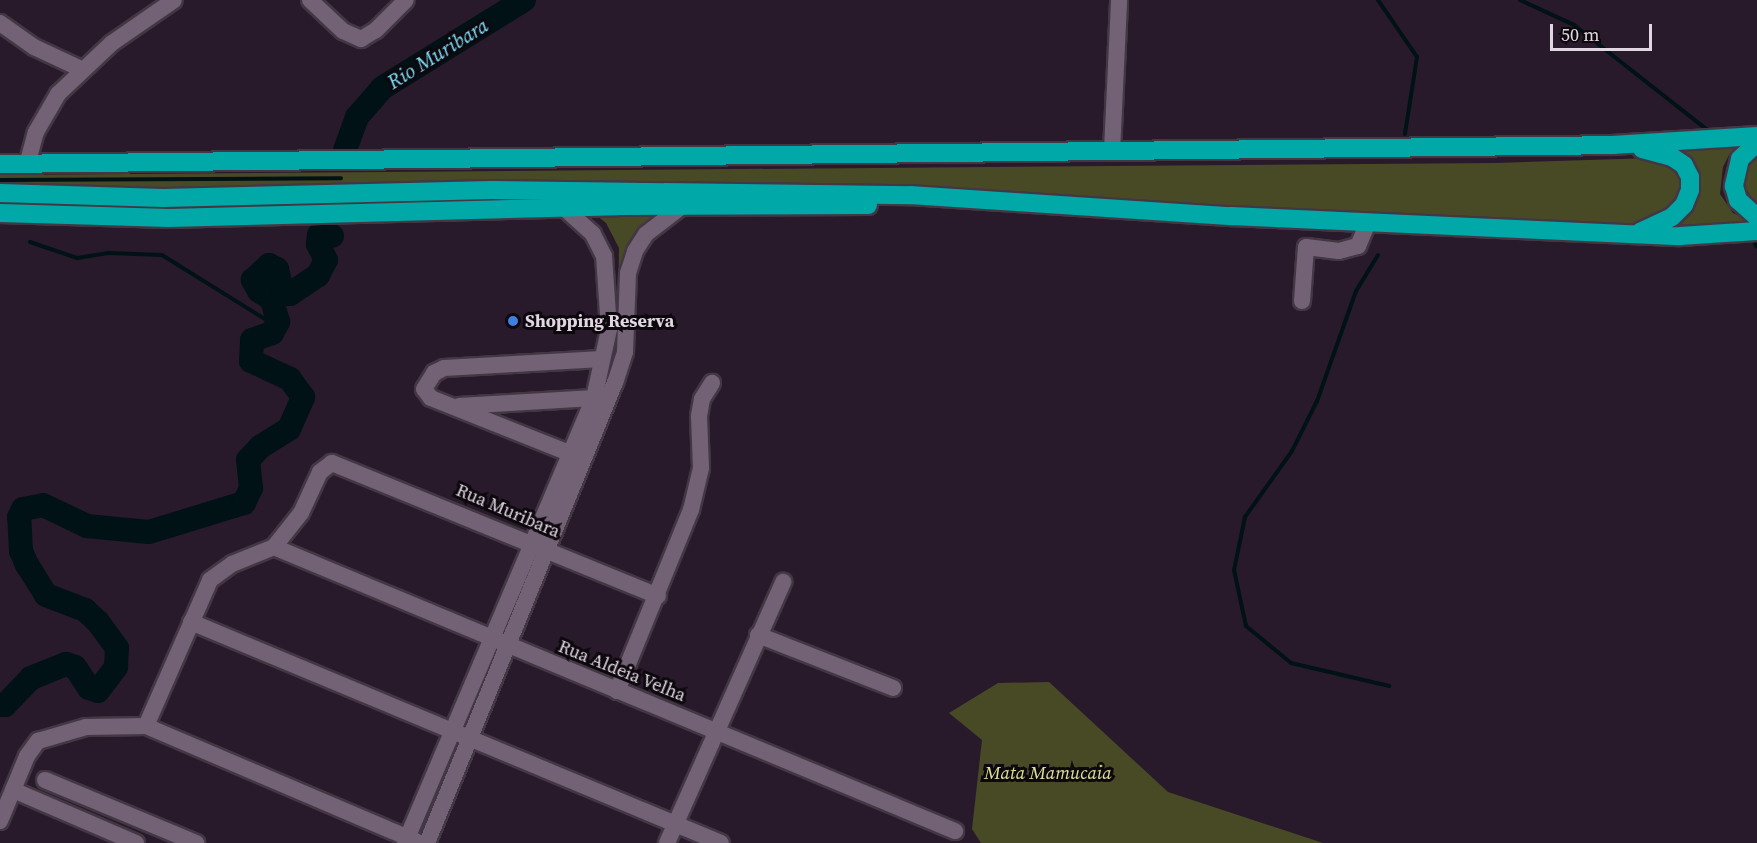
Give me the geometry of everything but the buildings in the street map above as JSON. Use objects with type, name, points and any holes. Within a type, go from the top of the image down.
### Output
[{"type":"highway","points":[[0,164],[1613,145],[1757,136]]},
{"type":"highway","points":[[1757,143],[1740,159],[1734,186],[1738,200],[1757,217]]},
{"type":"highway","points":[[1613,145],[1672,157],[1690,177],[1683,206],[1672,217],[1635,234]]},
{"type":"highway","points":[[0,193],[163,198],[491,189],[910,195],[1368,222],[1635,234],[1724,236],[1757,231]]},
{"type":"highway","points":[[0,213],[169,218],[681,207],[843,207],[910,195]]},
{"type":"street","points":[[27,165],[45,112],[81,69],[174,0]]},
{"type":"street","points":[[309,0],[343,31],[361,39],[376,30],[406,0]]},
{"type":"street","points":[[1112,151],[1119,0]]},
{"type":"street","points":[[0,22],[34,47],[81,69]]},
{"type":"street","points":[[0,821],[27,756],[38,741],[86,727],[146,726],[411,841],[453,732],[499,642],[586,436],[625,352],[628,273],[635,250],[646,234],[681,207]]},
{"type":"street","points":[[539,545],[569,453],[586,436],[609,329],[604,256],[593,234],[565,209]]},
{"type":"street","points":[[1302,301],[1306,247],[1339,250],[1358,246],[1368,222]]},
{"type":"street","points":[[569,453],[431,398],[424,389],[434,373],[444,368],[602,359]]},
{"type":"street","points":[[617,691],[658,596],[691,510],[701,468],[699,416],[702,399],[712,383]]},
{"type":"street","points":[[452,406],[594,398]]},
{"type":"street","name":"Rua Muribara","points":[[274,547],[301,513],[320,472],[332,462],[343,464],[658,596]]},
{"type":"street","points":[[146,726],[205,587],[215,575],[274,547]]},
{"type":"street","name":"Rua Aldeia Velha","points":[[274,547],[955,831]]},
{"type":"street","points":[[667,843],[783,582]]},
{"type":"street","points":[[191,622],[721,843]]},
{"type":"street","points":[[758,635],[892,688]]},
{"type":"street","points":[[427,843],[470,738],[499,642]]},
{"type":"street","points":[[45,780],[196,843]]},
{"type":"street","points":[[13,790],[136,843]]},
{"type":"green space","points":[[1745,144],[1730,153],[1723,167],[1720,194],[1733,213],[1754,223],[1678,225],[1690,214],[1699,175],[1692,160],[1666,147]]},
{"type":"green space","points":[[1653,158],[1684,173],[1684,194],[1653,221],[1634,224],[1324,214],[898,184],[107,190],[0,185],[0,175],[1496,163]]},
{"type":"green space","points":[[1757,158],[1757,205],[1743,185],[1750,163]]},
{"type":"green space","points":[[590,210],[661,213],[641,228],[624,331],[613,365],[618,336],[619,248],[606,223]]},
{"type":"green space","name":"Mata Mamucaia","points":[[1049,682],[1168,792],[1323,843],[981,843],[972,829],[982,740],[949,713],[998,683]]},
{"type":"waterway","name":"Rio Muribara","points":[[345,150],[357,117],[382,88],[524,0]]},
{"type":"waterway","points":[[1378,0],[1417,57],[1405,134]]},
{"type":"waterway","points":[[1520,0],[1574,25],[1711,133]]},
{"type":"waterway","points":[[0,180],[341,178]]},
{"type":"waterway","name":"Rio Muribara","points":[[0,705],[5,705],[31,678],[66,664],[75,667],[89,688],[98,691],[116,667],[117,648],[98,622],[85,610],[46,595],[27,565],[21,551],[19,517],[23,509],[43,505],[87,526],[149,532],[244,503],[251,488],[248,460],[260,447],[289,429],[303,397],[290,379],[251,361],[252,340],[272,333],[278,322],[272,299],[259,291],[253,280],[269,265],[277,269],[283,294],[290,294],[318,275],[326,260],[318,244],[319,235],[332,236]]},
{"type":"waterway","points":[[1752,238],[1757,247]]},
{"type":"waterway","points":[[30,242],[77,258],[110,253],[162,255],[276,326]]},
{"type":"waterway","points":[[1378,255],[1356,291],[1317,401],[1292,451],[1245,517],[1234,570],[1246,626],[1291,663],[1389,686]]},
{"type":"place","name":"Shopping Reserva","points":[[513,321]]}]
